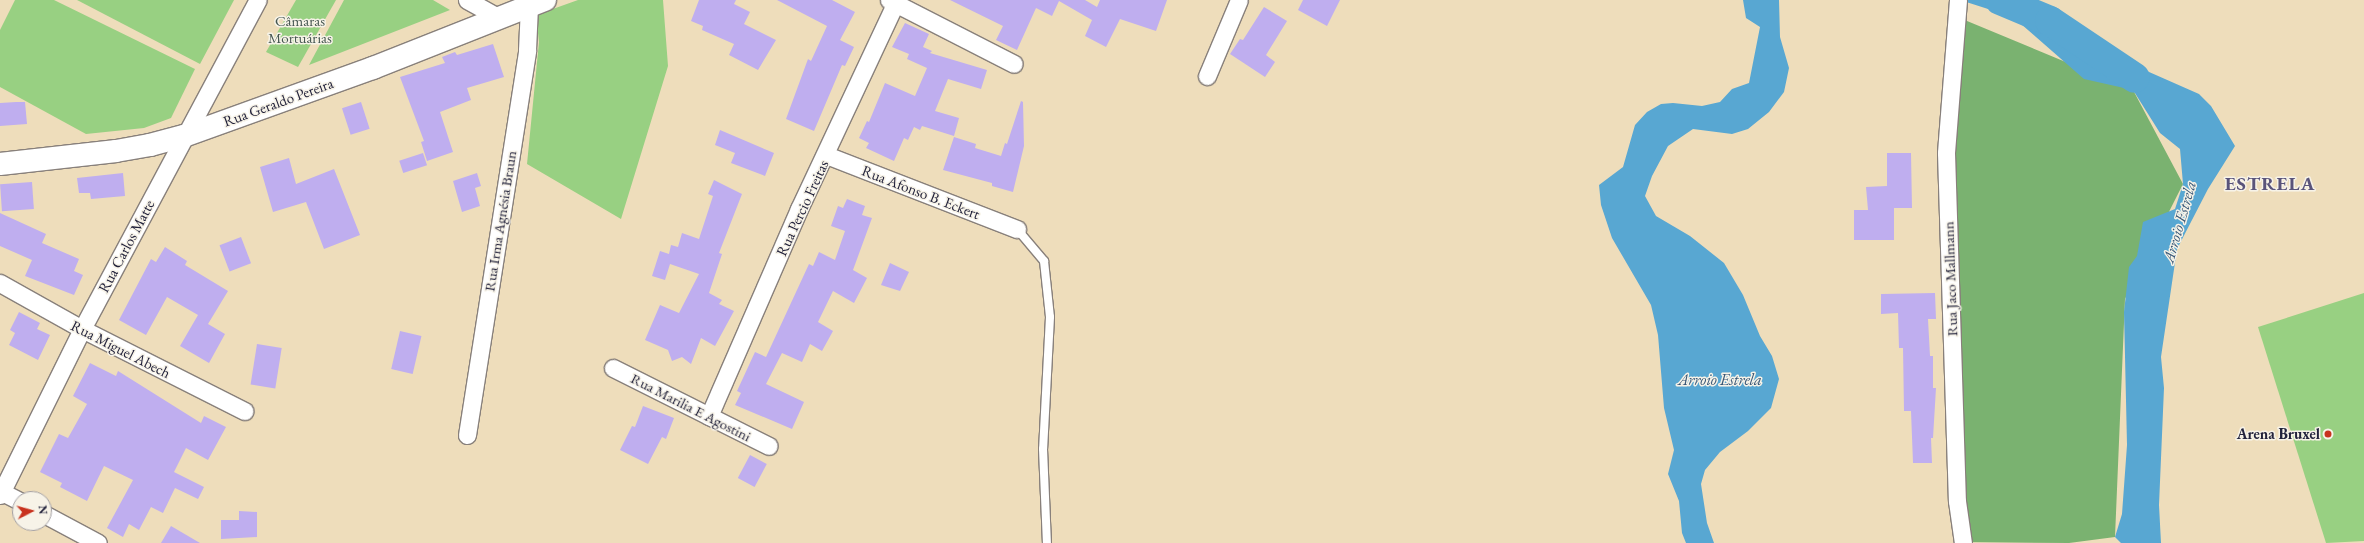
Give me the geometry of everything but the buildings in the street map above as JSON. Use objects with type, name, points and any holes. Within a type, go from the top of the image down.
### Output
[{"type":"main road","name":"Rua Geraldo Pereira","points":[[0,164],[122,150],[184,136],[373,68],[537,3]]},
{"type":"street","name":"Rua Carlos Matte","points":[[0,492],[82,330],[184,136],[258,0]]},
{"type":"street","points":[[467,0],[500,18]]},
{"type":"street","points":[[1207,76],[1239,0]]},
{"type":"street","points":[[894,1],[1014,64]]},
{"type":"street","name":"Rua Percio Freitas","points":[[709,416],[799,209],[826,155],[894,1]]},
{"type":"street","name":"Rua Irma Agnésia Braun","points":[[467,435],[527,50],[537,3]]},
{"type":"street","name":"Rua Jaco Mallmann","points":[[1957,8],[1946,153],[1957,501],[1963,543]]},
{"type":"street","name":"Rua Afonso B. Eckert","points":[[826,155],[1017,229]]},
{"type":"street","name":"Rua Miguel Abech","points":[[0,284],[82,330],[244,411]]},
{"type":"street","name":"Rua Marilia E Agostini","points":[[613,368],[769,446]]},
{"type":"street","points":[[0,492],[12,497]]},
{"type":"street","points":[[52,518],[98,543]]},
{"type":"lane","points":[[1017,229],[1044,261],[1050,318],[1043,449],[1047,543]]},
{"type":"green space","points":[[15,0],[54,0],[195,69],[171,118],[144,128],[86,134],[0,87],[0,30]]},
{"type":"green space","points":[[77,0],[234,0],[200,64]]},
{"type":"green space","name":"Câmaras Mortuárias","points":[[296,0],[336,0],[298,67],[266,52]]},
{"type":"green space","points":[[344,0],[433,0],[450,10],[309,65]]},
{"type":"green space","points":[[578,0],[663,0],[668,66],[621,219],[527,164],[539,42],[536,15]]},
{"type":"green space","points":[[1955,16],[2133,90],[2183,184],[2125,299],[2115,537],[2069,543],[1963,542],[1946,153]]},
{"type":"green space","name":"Arena Bruxel","points":[[2364,293],[2364,541],[2326,543],[2258,327]]},
{"type":"water","name":"Arroio Estrela","points":[[1743,0],[1779,0],[1780,37],[1789,68],[1784,92],[1769,112],[1748,129],[1732,134],[1693,129],[1668,146],[1652,176],[1645,196],[1656,216],[1690,236],[1724,263],[1743,295],[1760,336],[1772,356],[1779,379],[1771,408],[1748,431],[1720,452],[1705,470],[1701,484],[1707,523],[1714,543],[1686,543],[1682,533],[1679,501],[1668,474],[1674,450],[1664,408],[1658,335],[1651,305],[1612,238],[1601,205],[1599,185],[1623,167],[1635,125],[1647,112],[1661,104],[1673,103],[1702,106],[1720,102],[1732,89],[1749,83],[1760,27],[1746,18]]},
{"type":"water","name":"Arroio Estrela","points":[[1960,0],[2028,0],[2045,13],[2065,43],[2140,68],[2199,94],[2211,106],[2235,146],[2208,189],[2177,249],[2161,357],[2164,388],[2159,505],[2161,543],[2121,543],[2115,537],[2122,514],[2127,445],[2124,312],[2129,267],[2137,256],[2143,222],[2175,209],[2183,184],[2180,149],[2160,133],[2133,90],[2084,79],[2013,17]]},
{"type":"waterway","name":"Arroio Estrela","points":[[2000,0],[2050,21],[2135,78]]},
{"type":"place","name":"Arena Bruxel","points":[[2328,434]]},
{"type":"district","name":"ESTRELA","points":[[2270,184]]}]
